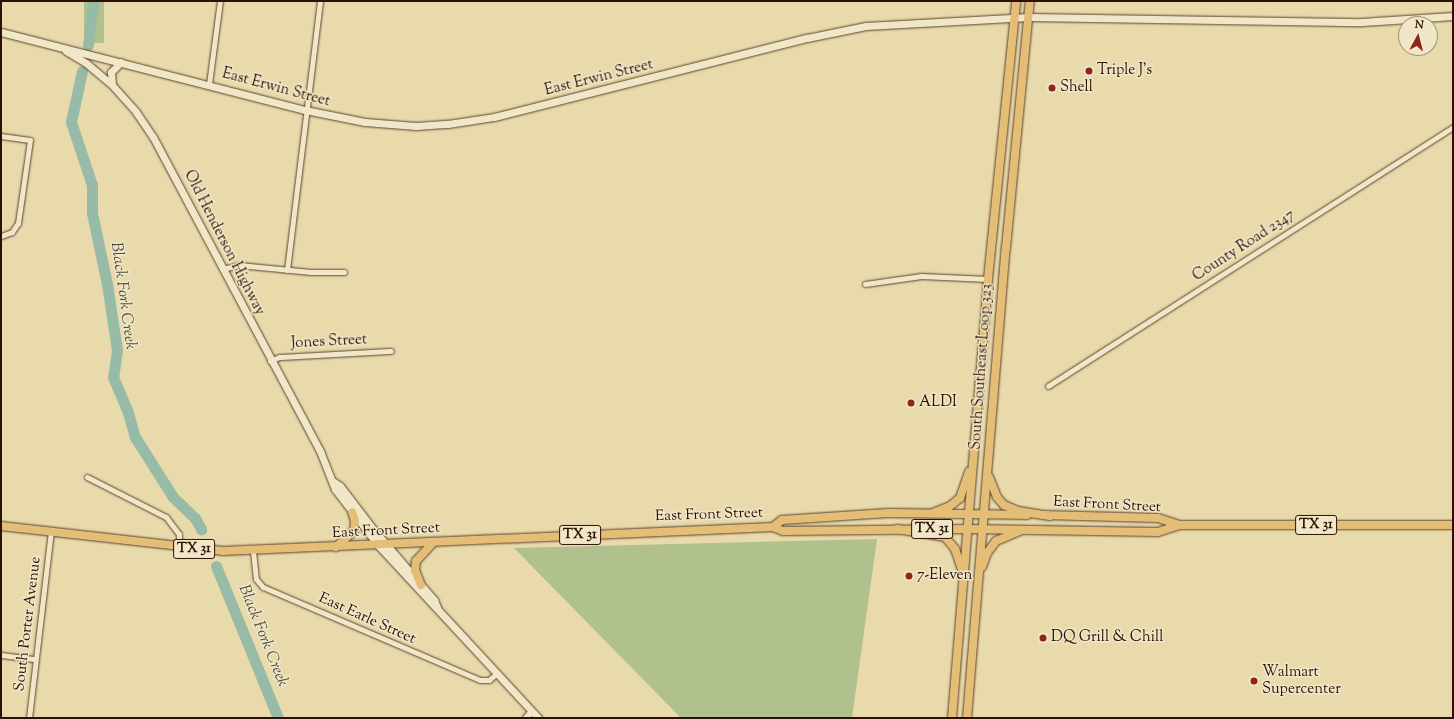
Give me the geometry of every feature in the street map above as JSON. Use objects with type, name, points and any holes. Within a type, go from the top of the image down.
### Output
[{"type":"main road","name":"South Southeast Loop 323","points":[[952,718],[988,279],[1016,1]]},
{"type":"main road","name":"South Southeast Loop 323","points":[[967,718],[1005,256],[1030,1]]},
{"type":"main road","name":"East Erwin Street","points":[[1,32],[209,84],[305,110],[394,125],[464,122],[510,113],[845,30],[886,24],[1014,18],[1211,19],[1362,22],[1453,16]]},
{"type":"main road","name":"Old Henderson Highway","points":[[55,45],[79,59],[112,85],[136,112],[153,137],[334,482],[434,600],[437,607]]},
{"type":"main road","points":[[112,85],[111,72],[121,62]]},
{"type":"main road","points":[[933,513],[950,506],[960,498],[974,450]]},
{"type":"main road","points":[[988,474],[997,496],[1004,505],[1018,511],[1050,516]]},
{"type":"main road","name":"Old Henderson Highway","points":[[334,482],[335,489],[378,545],[430,603],[437,607],[538,718]]},
{"type":"main road","points":[[336,548],[354,530],[355,521],[352,512]]},
{"type":"main road","name":"East Front Street","points":[[773,527],[782,520],[888,513],[1158,518],[1178,525]]},
{"type":"main road","name":"East Front Street","points":[[1,526],[179,548],[253,551],[773,527],[783,531],[982,529],[1158,532],[1178,525]]},
{"type":"main road","name":"TX 31","points":[[1178,525],[1453,525]]},
{"type":"main road","points":[[897,529],[945,538],[956,549],[963,573]]},
{"type":"main road","points":[[978,581],[987,553],[992,545],[1001,538],[1022,530]]},
{"type":"main road","points":[[421,585],[415,570],[416,561],[434,542]]},
{"type":"street","points":[[209,84],[220,1]]},
{"type":"street","points":[[287,270],[305,110],[320,1]]},
{"type":"street","name":"County Road 2347","points":[[1048,386],[1453,127]]},
{"type":"street","points":[[1,136],[30,140],[21,212],[14,229],[8,235],[1,236]]},
{"type":"street","points":[[222,269],[239,265],[287,270],[344,272]]},
{"type":"street","points":[[865,284],[921,276],[988,279]]},
{"type":"street","name":"Jones Street","points":[[270,361],[279,357],[391,351]]},
{"type":"street","points":[[87,477],[166,517],[179,534],[179,548]]},
{"type":"street","name":"South Porter Avenue","points":[[29,718],[51,532]]},
{"type":"street","name":"East Earle Street","points":[[253,551],[256,579],[266,589],[480,680],[489,680],[497,673]]},
{"type":"street","points":[[1,655],[36,659]]},
{"type":"street","points":[[526,718],[532,711]]},
{"type":"green space","points":[[84,1],[104,1],[104,43],[84,43]]},
{"type":"green space","points":[[877,539],[852,718],[681,718],[514,548]]},
{"type":"waterway","name":"Black Fork Creek","points":[[88,45],[93,1]]},
{"type":"waterway","name":"Black Fork Creek","points":[[82,71],[71,122],[92,185],[92,213],[107,284],[117,350],[113,377],[128,413],[135,437],[173,497],[195,518],[201,529]]},
{"type":"waterway","name":"Black Fork Creek","points":[[216,566],[278,718]]},
{"type":"place","name":"Triple J's","points":[[1089,71]]},
{"type":"place","name":"Shell","points":[[1052,88]]},
{"type":"place","name":"ALDI","points":[[911,403]]},
{"type":"place","name":"7-Eleven","points":[[909,576]]},
{"type":"place","name":"DQ Grill & Chill","points":[[1043,638]]},
{"type":"place","name":"Walmart Supercenter","points":[[1254,681]]}]
